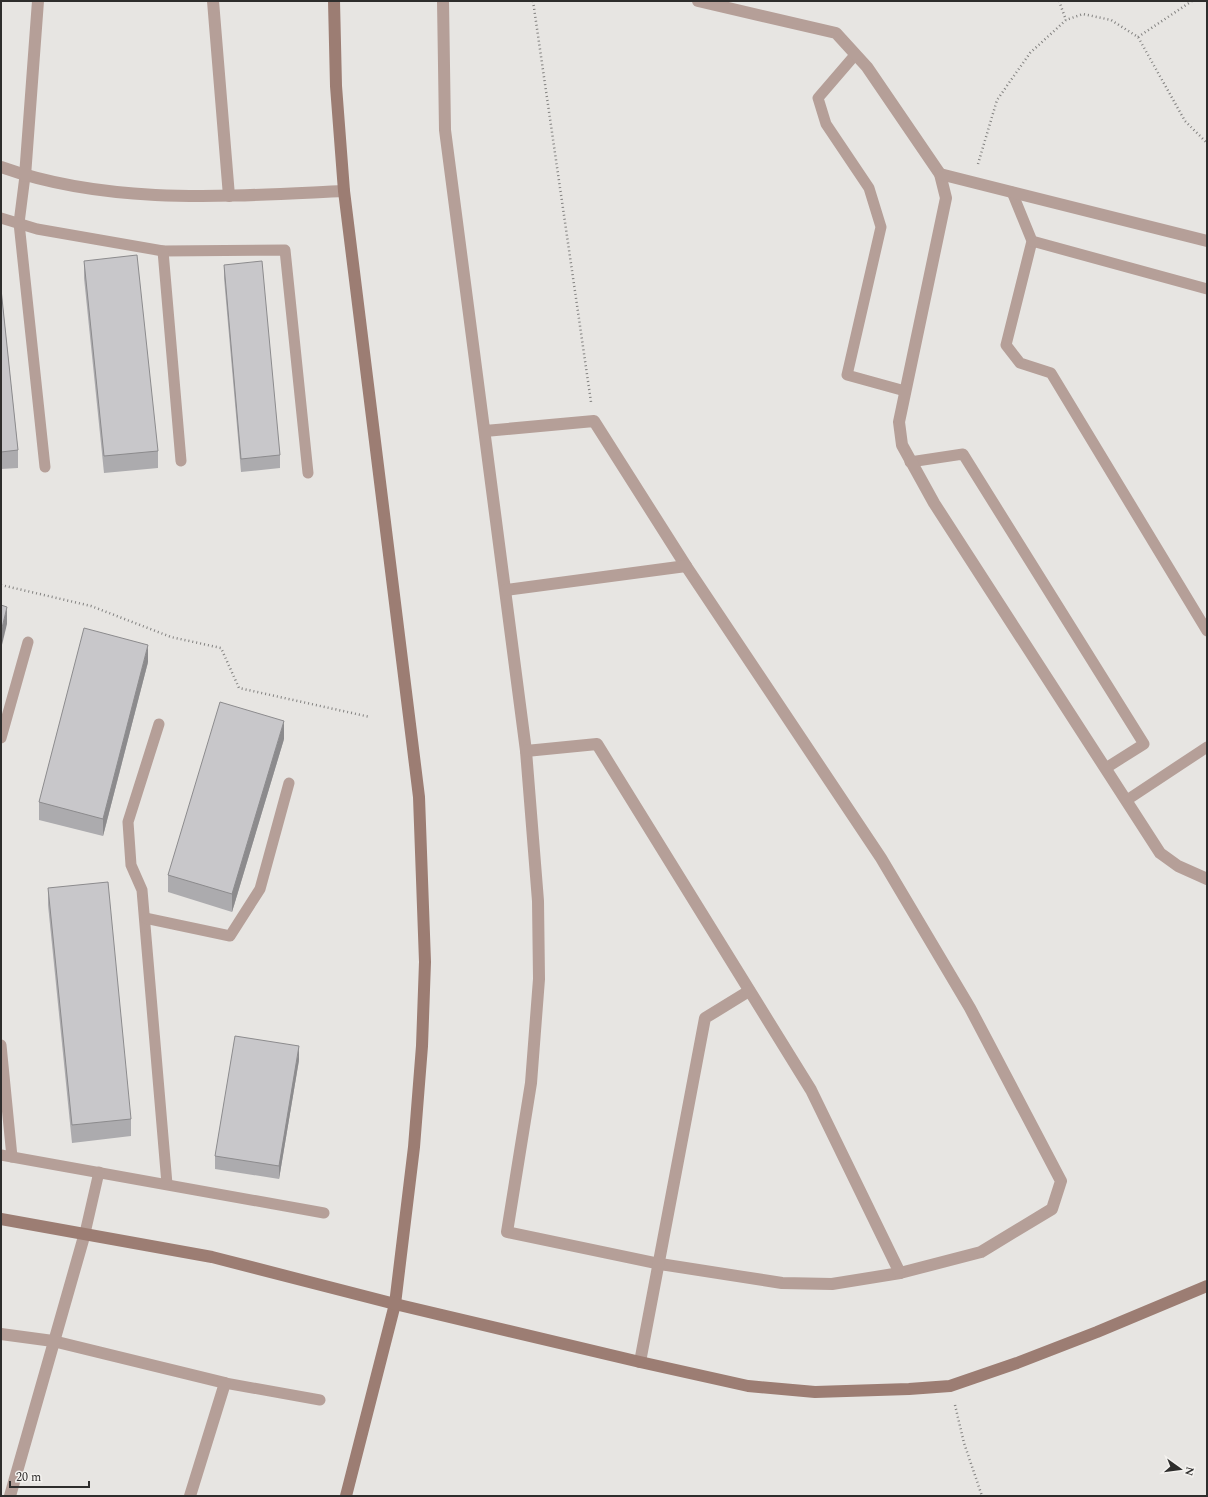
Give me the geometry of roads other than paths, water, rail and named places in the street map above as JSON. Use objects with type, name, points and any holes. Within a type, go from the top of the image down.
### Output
[{"type":"street","points":[[25,176],[38,1]]},
{"type":"street","points":[[214,1],[229,196]]},
{"type":"street","points":[[334,1],[336,86],[344,191],[419,797],[425,962],[422,1046],[414,1147],[395,1304],[346,1496]]},
{"type":"street","points":[[443,1],[445,130],[526,750],[538,902],[539,979],[531,1083],[507,1232],[660,1264],[782,1283],[832,1284],[900,1273],[981,1252],[1052,1209],[1061,1181],[970,1008],[881,858],[686,566],[594,421],[485,431]]},
{"type":"street","points":[[698,1],[836,33],[867,67],[940,174],[946,198],[899,422],[902,445],[910,462],[938,510],[1160,853],[1178,866],[1207,879]]},
{"type":"street","points":[[1,167],[25,176],[104,192],[229,196],[344,191]]},
{"type":"street","points":[[940,174],[1207,241]]},
{"type":"street","points":[[506,590],[686,566]]},
{"type":"street","points":[[526,750],[597,744],[811,1090],[900,1273]]},
{"type":"street","points":[[640,1362],[660,1264],[705,1018],[749,991]]},
{"type":"street","points":[[1,1219],[212,1256],[395,1304],[748,1386],[815,1392],[950,1386],[1017,1363],[1097,1332],[1207,1286]]},
{"type":"street","points":[[10,1496],[84,1233]]},
{"type":"street","points":[[1,1334],[54,1341],[225,1383],[190,1496]]},
{"type":"lane","points":[[855,55],[818,98],[826,124],[869,188],[881,227],[846,375],[905,390]]},
{"type":"lane","points":[[25,176],[19,223],[45,467]]},
{"type":"lane","points":[[1012,192],[1032,241],[1006,345],[1020,363],[1051,373],[1207,631]]},
{"type":"lane","points":[[1,218],[37,229],[163,250],[285,250],[308,474]]},
{"type":"lane","points":[[1032,241],[1207,289]]},
{"type":"lane","points":[[163,250],[182,461]]},
{"type":"lane","points":[[910,462],[963,454],[1144,744],[1106,768]]},
{"type":"lane","points":[[1,738],[28,642]]},
{"type":"lane","points":[[160,724],[128,822],[131,865],[142,890],[167,1184]]},
{"type":"lane","points":[[1127,800],[1207,747]]},
{"type":"lane","points":[[145,918],[230,936],[260,889],[289,783]]},
{"type":"lane","points":[[1,1045],[6,1156],[324,1213]]},
{"type":"lane","points":[[84,1233],[99,1172]]},
{"type":"lane","points":[[225,1383],[320,1400]]}]
